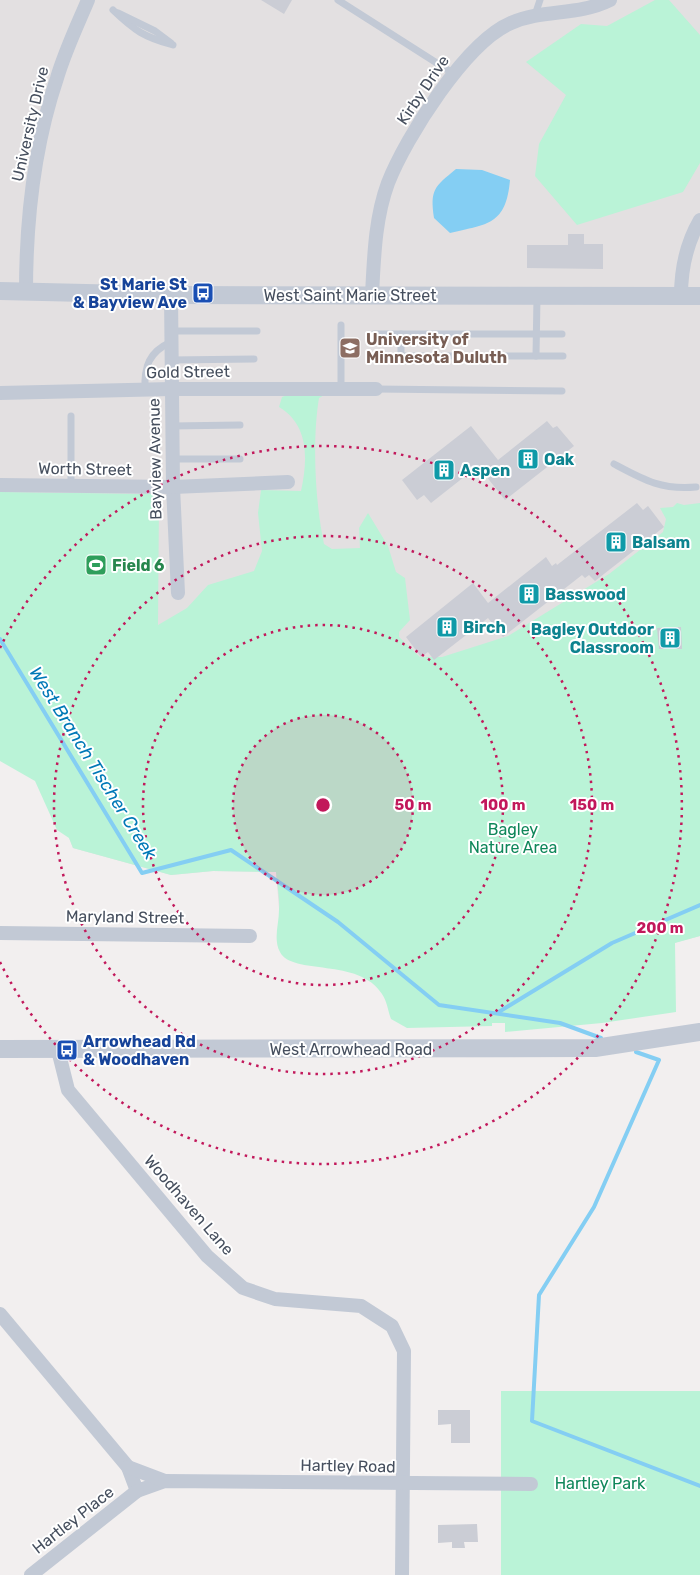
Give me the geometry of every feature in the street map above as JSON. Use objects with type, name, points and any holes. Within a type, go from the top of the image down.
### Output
[{"type":"street","name":"University Drive","points":[[26,292],[30,204],[36,163],[56,78],[88,0]]},
{"type":"street","name":"Kirby Drive","points":[[372,295],[374,241],[388,183],[419,124],[469,54],[487,37],[510,23],[535,15],[588,9],[610,0]]},
{"type":"street","points":[[681,296],[683,263],[687,245],[700,220]]},
{"type":"street","name":"West Saint Marie Street","points":[[0,290],[171,295],[700,296]]},
{"type":"street","name":"Bayview Avenue","points":[[171,295],[172,459],[178,593]]},
{"type":"street","name":"Gold Street","points":[[0,393],[171,389],[376,389]]},
{"type":"street","name":"Worth Street","points":[[1,485],[173,487],[288,482]]},
{"type":"street","name":"Maryland Street","points":[[0,933],[250,936]]},
{"type":"street","name":"West Arrowhead Road","points":[[0,1049],[595,1048],[700,1032]]},
{"type":"street","name":"Woodhaven Lane","points":[[58,1050],[68,1090],[207,1256],[243,1288],[275,1299],[360,1306],[392,1326],[404,1351],[402,1575]]},
{"type":"street","name":"Hartley Road","points":[[3,1324],[128,1467],[137,1492],[165,1482],[531,1484]]},
{"type":"street","name":"Hartley Road","points":[[128,1467],[165,1482]]},
{"type":"street","name":"Hartley Place","points":[[31,1575],[137,1492]]},
{"type":"lane","points":[[338,0],[454,74]]},
{"type":"lane","points":[[535,15],[540,0]]},
{"type":"lane","points":[[113,10],[155,31],[174,45],[148,38],[133,29],[113,10]]},
{"type":"lane","points":[[536,356],[537,296]]},
{"type":"lane","points":[[341,325],[341,388]]},
{"type":"lane","points":[[145,390],[146,365],[171,336],[257,331]]},
{"type":"lane","points":[[374,334],[562,334]]},
{"type":"lane","points":[[401,334],[401,356],[563,356]]},
{"type":"lane","points":[[171,360],[254,359]]},
{"type":"lane","points":[[376,389],[562,391]]},
{"type":"lane","points":[[71,416],[71,486]]},
{"type":"lane","points":[[172,426],[240,426]]},
{"type":"lane","points":[[172,459],[240,459]]},
{"type":"lane","points":[[614,464],[649,483],[661,486],[696,486]]},
{"type":"shaded area","name":"University of Minnesota Duluth","points":[[0,0],[700,0],[700,936],[662,946],[381,972],[281,932],[276,872],[213,871],[171,875],[73,848],[34,746],[0,696]]},
{"type":"green space","points":[[655,0],[669,0],[700,35],[700,163],[683,192],[577,225],[535,176],[539,144],[566,95],[526,62],[581,24],[607,26]]},
{"type":"green space","name":"Bagley Nature Area","points":[[296,392],[326,394],[319,398],[315,452],[318,509],[324,544],[332,549],[360,548],[359,528],[368,513],[388,546],[396,572],[405,578],[410,620],[399,632],[399,637],[420,657],[442,657],[508,636],[609,574],[663,532],[666,519],[660,508],[673,507],[677,503],[684,505],[700,503],[700,936],[675,943],[676,1012],[602,1023],[505,1032],[505,1023],[492,1023],[492,1026],[407,1028],[391,1019],[384,997],[372,983],[358,975],[298,963],[287,959],[280,952],[277,942],[279,896],[276,872],[213,871],[171,875],[73,848],[69,838],[57,830],[35,781],[0,761],[0,492],[152,494],[159,501],[158,625],[187,608],[208,585],[254,571],[262,551],[258,513],[261,490],[301,491],[305,467],[304,444],[296,423],[289,414],[279,407],[282,397]]},
{"type":"green space","name":"Hartley Park","points":[[501,1391],[700,1391],[700,1575],[501,1575]]},
{"type":"water","points":[[456,169],[482,170],[510,180],[504,206],[493,220],[485,224],[450,233],[434,218],[433,195],[438,185]]},
{"type":"building","points":[[261,0],[292,0],[284,14]]},
{"type":"building","points":[[568,234],[584,234],[584,244],[603,244],[603,269],[527,268],[527,245],[568,245]]},
{"type":"building","points":[[547,421],[553,428],[557,426],[574,446],[505,500],[478,466],[431,503],[424,495],[417,500],[402,480],[471,426],[498,460]]},
{"type":"building","points":[[637,503],[643,510],[648,506],[664,527],[595,581],[589,575],[585,578],[582,575],[503,637],[488,618],[434,660],[428,652],[421,657],[406,637],[473,583],[488,603],[546,557],[552,566],[556,563],[557,565]]},
{"type":"building","name":"Bagley Outdoor Classroom","points":[[681,627],[682,649],[659,649],[657,628]]},
{"type":"building","points":[[438,1410],[470,1410],[470,1443],[451,1443],[451,1424],[438,1425]]},
{"type":"building","points":[[477,1524],[478,1542],[464,1542],[465,1548],[452,1548],[452,1542],[438,1543],[438,1525]]},
{"type":"waterway","name":"West Branch Tischer Creek","points":[[0,639],[142,873],[231,850],[338,922],[439,1005],[560,1023],[601,1038]]},
{"type":"waterway","points":[[497,1013],[612,943],[700,905]]},
{"type":"waterway","name":"West Branch Tischer Creek","points":[[636,1052],[659,1060],[594,1207],[539,1295],[532,1421],[700,1486]]},
{"type":"place","name":"St Marie St & Bayview Ave","points":[[203,293]]},
{"type":"place","name":"University of Minnesota Duluth","points":[[350,348]]},
{"type":"place","name":"Oak","points":[[528,459]]},
{"type":"place","name":"Aspen","points":[[444,470]]},
{"type":"place","name":"Balsam","points":[[616,542]]},
{"type":"place","name":"Field 6","points":[[96,565]]},
{"type":"place","name":"Basswood","points":[[529,594]]},
{"type":"place","name":"Birch","points":[[447,627]]},
{"type":"place","name":"Bagley Outdoor Classroom","points":[[670,638]]},
{"type":"place","name":"Arrowhead Rd & Woodhaven","points":[[67,1050]]}]
